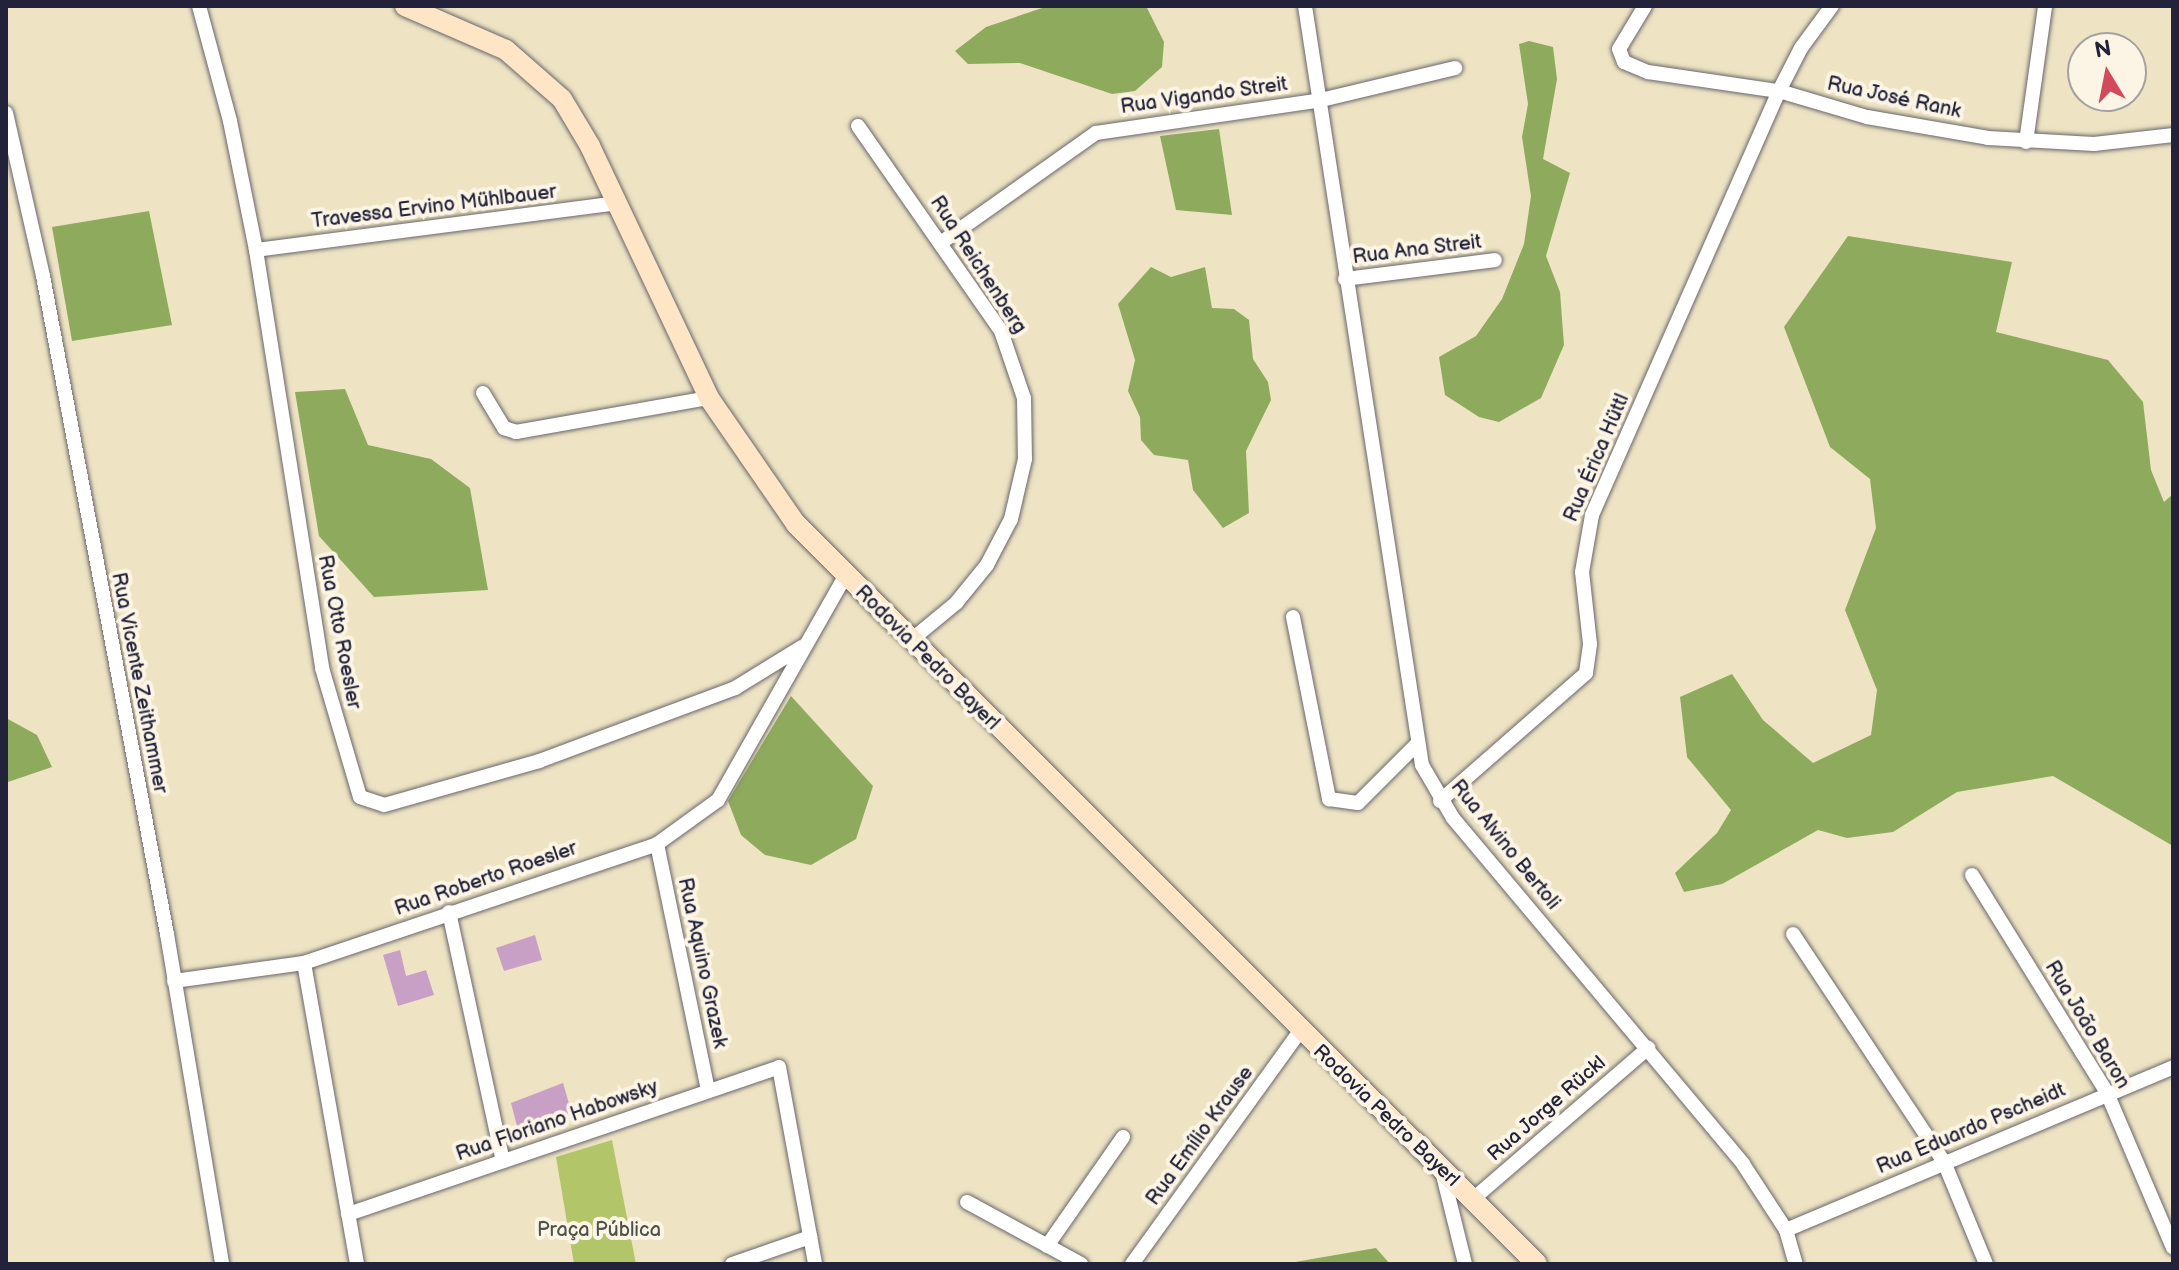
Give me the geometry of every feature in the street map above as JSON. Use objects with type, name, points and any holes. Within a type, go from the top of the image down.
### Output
[{"type":"main road","name":"Rodovia Pedro Bayerl","points":[[405,6],[487,39],[542,77],[579,126],[709,398],[778,502],[845,576],[1537,1264]]},
{"type":"street","name":"Rua Otto Roesler","points":[[199,6],[230,121],[256,250],[322,668],[360,797],[384,805],[539,761],[735,688],[802,647]]},
{"type":"street","name":"Rua Alvino Bertoli","points":[[1305,6],[1416,745],[1440,801],[1743,1164],[1786,1230],[1796,1264]]},
{"type":"street","name":"Rua José Rank","points":[[1645,6],[1619,49],[1624,62],[1648,72],[1779,91],[1867,117],[2026,142],[2132,143],[2173,135]]},
{"type":"street","points":[[1779,91],[1801,48],[1832,6]]},
{"type":"street","points":[[2026,142],[2045,6]]},
{"type":"street","name":"Rua Vigando Streit","points":[[942,242],[1096,133],[1321,100],[1455,68]]},
{"type":"street","name":"Rua Érica Hüttl","points":[[1440,801],[1586,673],[1590,644],[1582,572],[1592,515],[1779,91]]},
{"type":"street","name":"Rua Vicente Zeithammer","points":[[6,113],[43,276],[174,981],[222,1264]]},
{"type":"street","name":"Rua Reichenberg","points":[[858,126],[942,242],[1001,331],[1019,371],[1025,459],[1011,519],[987,565],[956,603],[910,641]]},
{"type":"street","name":"Travessa Ervino Mühlbauer","points":[[256,250],[617,203]]},
{"type":"street","name":"Rua Ana Streit","points":[[1345,279],[1495,260]]},
{"type":"street","points":[[483,393],[504,428],[516,432],[709,398]]},
{"type":"street","name":"Rua Roberto Roesler","points":[[174,981],[304,963],[657,844],[718,800],[845,576]]},
{"type":"street","points":[[1293,617],[1329,799],[1358,803],[1416,745]]},
{"type":"street","name":"Rua Aquino Grazek","points":[[657,844],[708,1091]]},
{"type":"street","name":"Rua João Baron","points":[[1972,875],[2107,1093],[2173,1248]]},
{"type":"street","points":[[449,912],[503,1161]]},
{"type":"street","points":[[1793,934],[1944,1162],[1986,1264]]},
{"type":"street","points":[[304,963],[357,1264]]},
{"type":"street","name":"Rua Emílio Krause","points":[[1132,1264],[1300,1031]]},
{"type":"street","name":"Rua Jorge Rückl","points":[[1472,1200],[1648,1048]]},
{"type":"street","name":"Rua Floriano Habowsky","points":[[348,1214],[779,1067],[810,1237]]},
{"type":"street","name":"Rua Eduardo Pscheidt","points":[[1786,1230],[2173,1067]]},
{"type":"street","points":[[1047,1246],[1123,1137]]},
{"type":"street","points":[[1442,1171],[1465,1264]]},
{"type":"street","points":[[967,1202],[1081,1264]]},
{"type":"street","points":[[732,1264],[810,1237],[815,1264]]},
{"type":"green space","points":[[1048,6],[1146,6],[1164,42],[1162,67],[1135,91],[1112,94],[1020,63],[968,64],[955,51],[986,27]]},
{"type":"green space","points":[[1529,41],[1553,47],[1557,79],[1543,159],[1570,173],[1546,256],[1560,292],[1564,345],[1541,398],[1499,422],[1479,417],[1445,395],[1439,357],[1476,336],[1502,299],[1524,244],[1531,196],[1522,137],[1528,104],[1519,44]]},
{"type":"green space","points":[[1219,129],[1232,215],[1176,210],[1160,136]]},
{"type":"green space","points":[[149,211],[172,325],[72,341],[52,227]]},
{"type":"green space","points":[[1848,236],[2012,262],[1996,332],[2108,360],[2143,402],[2151,470],[2164,502],[2173,494],[2173,846],[2053,776],[1957,792],[1893,832],[1847,838],[1818,830],[1722,884],[1684,892],[1675,873],[1717,833],[1731,810],[1687,757],[1680,697],[1732,674],[1763,720],[1813,763],[1871,735],[1877,690],[1845,610],[1876,528],[1870,479],[1830,447],[1784,327]]},
{"type":"green space","points":[[1151,267],[1171,277],[1205,267],[1212,308],[1234,309],[1249,320],[1253,359],[1268,382],[1271,400],[1246,451],[1249,513],[1223,528],[1193,490],[1188,460],[1154,455],[1141,440],[1140,417],[1128,391],[1135,360],[1118,304]]},
{"type":"green space","points":[[345,389],[368,445],[431,459],[470,488],[488,590],[374,597],[319,536],[295,392]]},
{"type":"green space","points":[[791,696],[873,786],[856,839],[811,865],[765,855],[741,835],[728,801]]},
{"type":"green space","points":[[6,718],[37,735],[52,767],[8,782],[6,805]]},
{"type":"green space","name":"Praça Pública","points":[[612,1140],[636,1264],[574,1264],[556,1157]]},
{"type":"green space","points":[[1376,1248],[1390,1264],[1295,1264],[1295,1262]]},
{"type":"building","points":[[535,935],[542,960],[504,971],[496,948]]},
{"type":"building","points":[[400,950],[406,976],[426,970],[434,995],[398,1006],[383,955]]},
{"type":"building","points":[[563,1083],[572,1114],[519,1134],[511,1103]]}]
